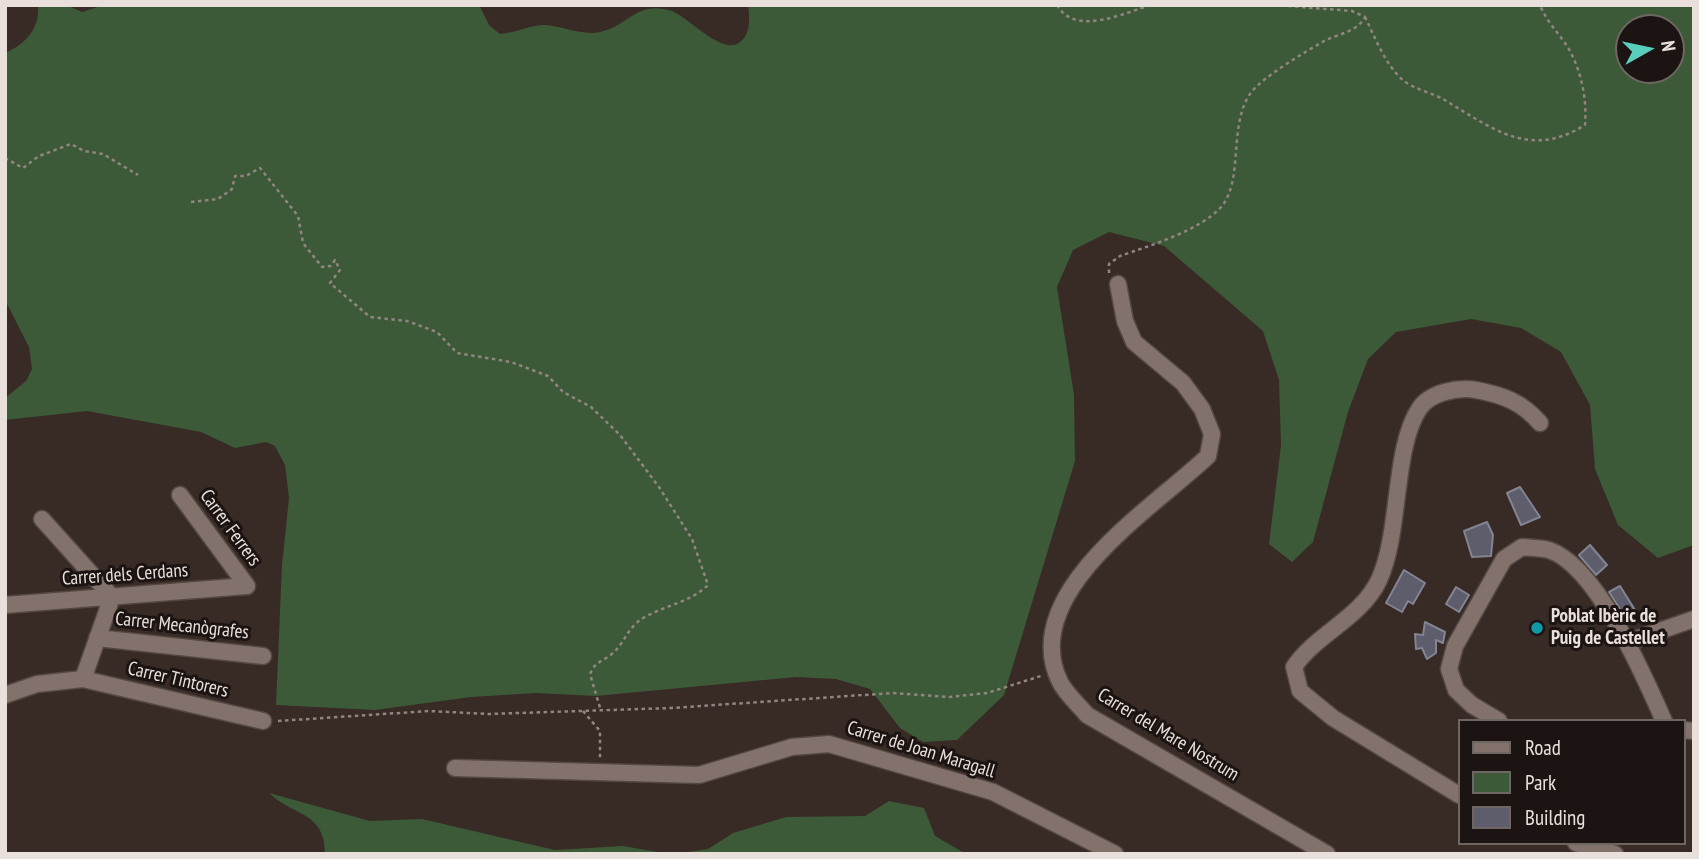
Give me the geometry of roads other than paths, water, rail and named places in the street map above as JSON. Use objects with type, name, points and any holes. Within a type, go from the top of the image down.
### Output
[{"type":"street","name":"Carrer del Mare Nostrum","points":[[1118,284],[1125,321],[1135,342],[1183,383],[1202,409],[1212,434],[1208,456],[1136,515],[1074,582],[1054,639],[1060,683],[1087,715],[1327,854]]},
{"type":"street","points":[[1458,794],[1333,718],[1300,691],[1294,667],[1311,647],[1332,633],[1378,582],[1389,548],[1407,442],[1419,409],[1434,396],[1464,388],[1498,394],[1525,406],[1540,423]]},
{"type":"street","name":"Carrer Ferrers","points":[[180,495],[247,586]]},
{"type":"street","points":[[42,519],[112,597],[83,679]]},
{"type":"street","points":[[1496,719],[1472,705],[1456,690],[1450,669],[1455,646],[1504,559],[1522,547],[1550,550],[1578,570],[1628,642],[1663,719]]},
{"type":"street","name":"Carrer dels Cerdans","points":[[5,605],[247,586]]},
{"type":"street","points":[[1628,642],[1694,619]]},
{"type":"street","name":"Carrer Mecanògrafes","points":[[97,638],[262,656]]},
{"type":"street","name":"Carrer Tintorers","points":[[5,695],[37,684],[83,679],[263,721]]},
{"type":"street","name":"Carrer de Joan Maragall","points":[[455,768],[699,775],[792,747],[829,744],[993,792],[1115,854]]},
{"type":"street","points":[[1583,845],[1615,854]]},
{"type":"place","name":"Poblat Ibèric de Puig de Castellet","points":[[1537,628]]}]
